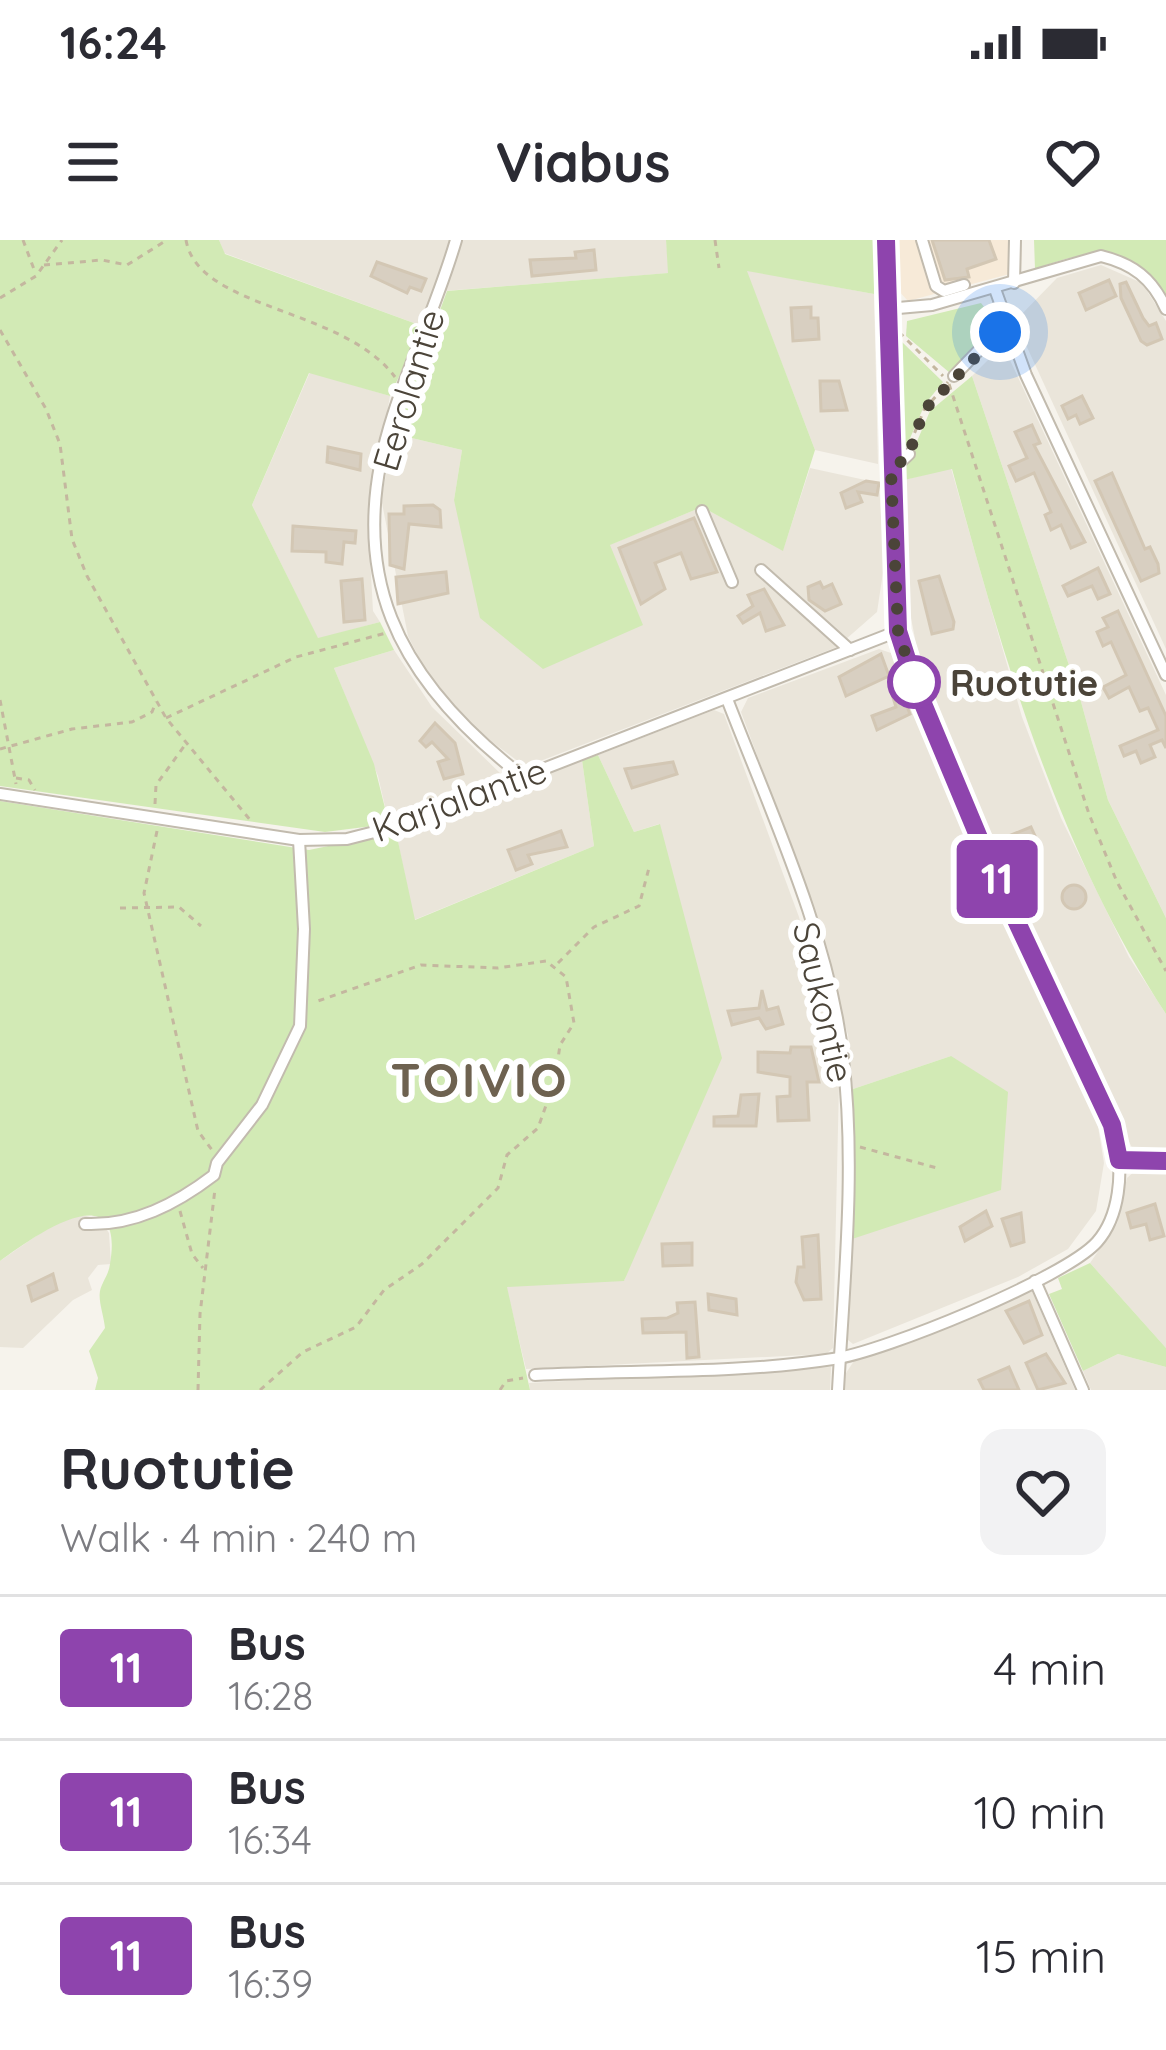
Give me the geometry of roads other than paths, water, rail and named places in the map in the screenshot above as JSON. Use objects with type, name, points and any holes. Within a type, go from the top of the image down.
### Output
[{"type":"street","name":"Eerolantie","points":[[456,240],[383,452],[375,518],[380,592],[394,631],[427,689],[522,776]]},
{"type":"street","points":[[535,1375],[839,1359],[1073,1262],[1099,1240],[1116,1201],[1119,1160],[1112,1125],[992,869],[916,687],[898,631],[886,240]]},
{"type":"street","points":[[922,240],[936,286],[944,291],[964,285]]},
{"type":"street","points":[[1014,283],[1015,240]]},
{"type":"street","points":[[887,309],[932,305],[1101,256],[1126,262],[1145,276],[1166,309]]},
{"type":"street","points":[[995,289],[1166,675]]},
{"type":"street","points":[[951,379],[1006,322]]},
{"type":"street","points":[[891,471],[909,454]]},
{"type":"street","points":[[702,511],[732,582]]},
{"type":"street","points":[[761,570],[850,650]]},
{"type":"street","name":"Karjalantie","points":[[0,794],[299,840],[379,832],[898,631]]},
{"type":"street","name":"Saukontie","points":[[727,698],[784,847],[833,1005],[843,1057],[846,1147],[838,1390]]},
{"type":"street","points":[[86,1224],[135,1221],[177,1200],[216,1169],[262,1105],[295,1040],[300,1006],[304,929],[299,840]]},
{"type":"street","points":[[1119,1160],[1166,1161]]},
{"type":"street","points":[[1035,1281],[1083,1390]]},
{"type":"place","name":"Ruotutie","points":[[914,682]]},
{"type":"district","name":"TOIVIO","points":[[480,1079]]}]
